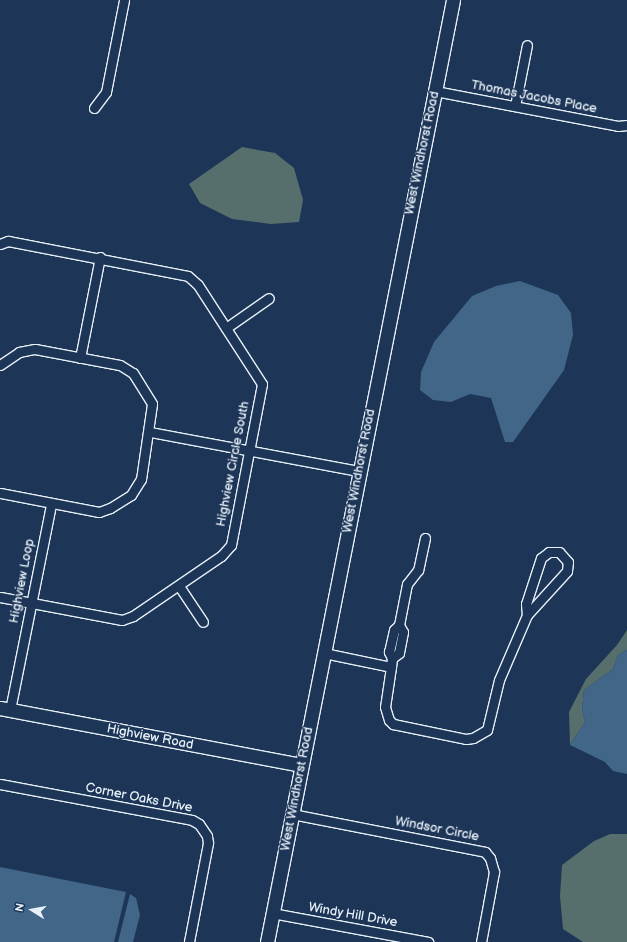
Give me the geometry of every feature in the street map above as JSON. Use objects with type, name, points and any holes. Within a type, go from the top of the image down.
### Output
[{"type":"street","points":[[94,108],[106,92],[124,0]]},
{"type":"street","name":"West Windhorst Road","points":[[267,942],[453,0]]},
{"type":"street","points":[[515,106],[527,46]]},
{"type":"street","name":"Thomas Jacobs Place","points":[[435,91],[618,126],[627,125]]},
{"type":"street","name":"Highview Circle South","points":[[0,244],[8,241],[188,276],[198,285],[262,384],[251,451],[231,546],[222,556],[133,616],[122,620],[0,597]]},
{"type":"street","points":[[80,358],[100,258]]},
{"type":"street","points":[[226,328],[269,298]]},
{"type":"street","points":[[0,365],[19,352],[35,349],[120,365],[133,373],[152,404],[150,432],[141,479],[131,494],[100,512],[51,504],[0,493]]},
{"type":"street","points":[[150,432],[359,471]]},
{"type":"street","name":"Highview Loop","points":[[5,709],[31,604],[51,504]]},
{"type":"street","points":[[425,538],[418,570],[407,584],[399,625],[394,630],[389,652],[392,662],[385,707],[389,720],[393,724],[473,738],[487,730],[499,680],[527,615],[567,572],[568,562],[559,552],[549,552],[541,558],[526,604],[527,615]]},
{"type":"street","points":[[179,586],[203,622]]},
{"type":"street","points":[[324,653],[392,662]]},
{"type":"street","name":"Highview Road","points":[[5,709],[301,766]]},
{"type":"street","name":"Corner Oaks Drive","points":[[0,784],[192,820],[199,824],[207,836],[208,843],[189,942]]},
{"type":"street","name":"Windsor Circle","points":[[292,814],[485,852],[490,858],[494,872],[480,942]]},
{"type":"street","name":"Windy Hill Drive","points":[[272,913],[428,942]]},
{"type":"green space","points":[[242,147],[275,153],[294,168],[303,200],[299,222],[271,224],[232,219],[200,203],[189,184]]},
{"type":"green space","points":[[627,630],[627,650],[618,655],[613,669],[584,690],[582,709],[585,722],[570,745],[569,712],[586,679],[617,645]]},
{"type":"green space","points":[[610,834],[627,834],[627,942],[583,942],[563,929],[560,896],[562,865],[594,841]]},
{"type":"water","points":[[520,281],[558,295],[571,313],[573,335],[564,370],[513,442],[505,442],[491,398],[470,394],[451,402],[433,400],[420,390],[421,372],[434,342],[472,296],[496,286]]},
{"type":"water","points":[[627,650],[627,774],[613,771],[605,762],[570,745],[585,722],[582,709],[584,690],[613,669],[618,655]]},
{"type":"water","points":[[0,867],[126,892],[114,942],[0,942]]},
{"type":"water","points":[[130,894],[136,898],[140,915],[133,942],[118,942]]}]
